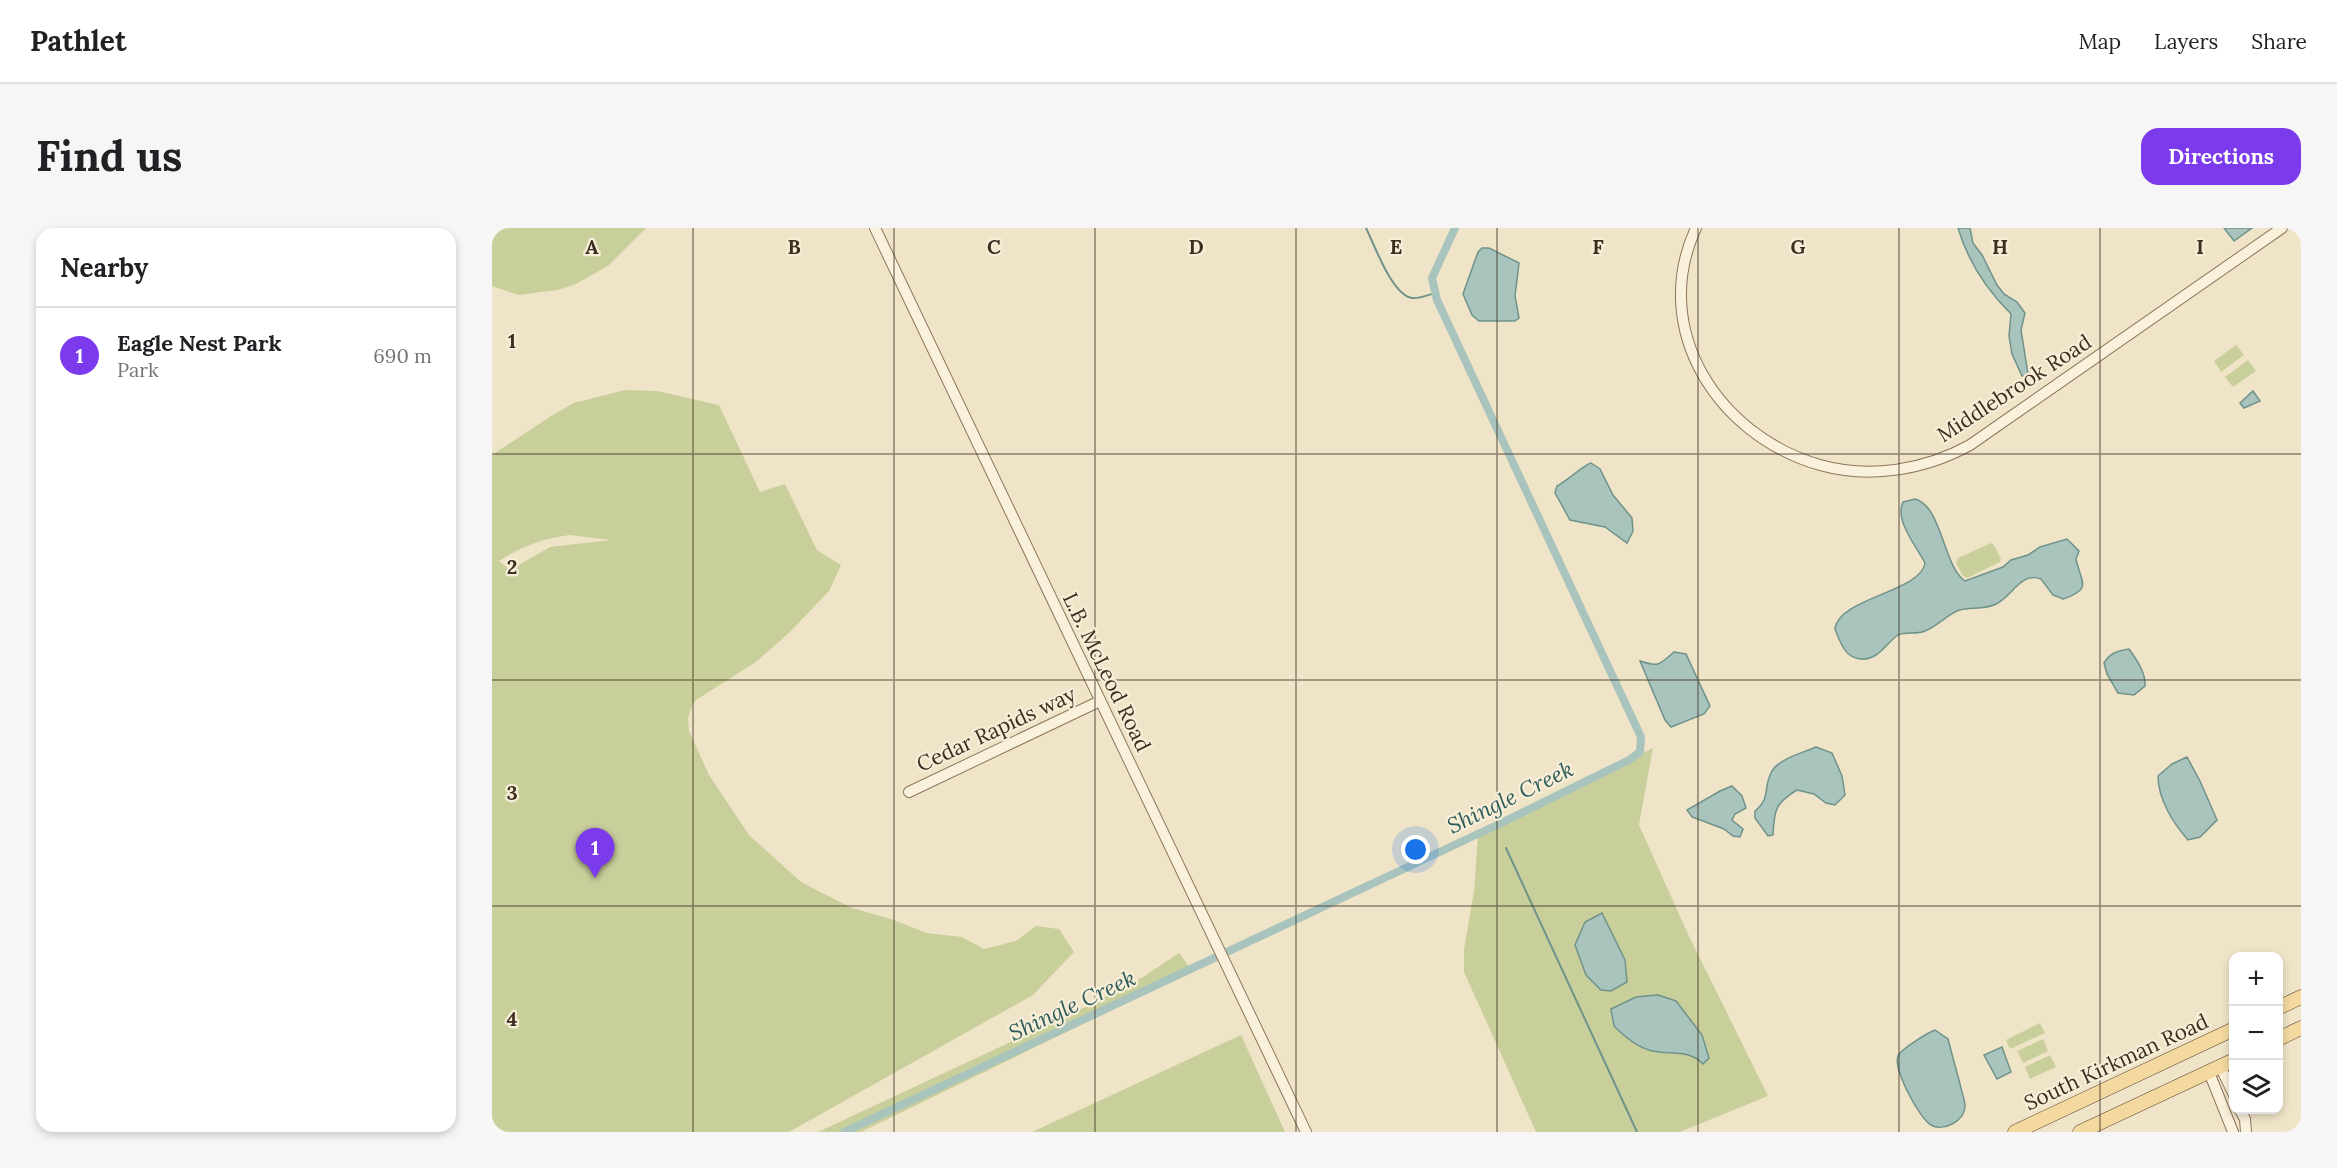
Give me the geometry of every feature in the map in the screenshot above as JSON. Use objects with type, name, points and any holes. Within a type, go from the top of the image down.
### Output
[{"type":"main road","points":[[2283,1006],[2301,998]]},
{"type":"main road","points":[[2283,1036],[2301,1028]]},
{"type":"main road","name":"South Kirkman Road","points":[[2015,1132],[2229,1031]]},
{"type":"main road","points":[[2080,1132],[2229,1062]]},
{"type":"street","name":"L.B. McLeod Road","points":[[875,228],[1306,1132]]},
{"type":"street","name":"Middlebrook Road","points":[[1696,228],[1684,262],[1680,300],[1687,340],[1708,384],[1741,421],[1781,449],[1819,465],[1868,471],[1899,469],[1923,464],[1949,456],[1970,445],[2282,228]]},
{"type":"street","name":"Cedar Rapids way","points":[[909,792],[1100,701]]},
{"type":"street","points":[[2214,1069],[2229,1088]]},
{"type":"street","points":[[2214,1069],[2233,1132]]},
{"type":"street","points":[[2242,1114],[2246,1132]]},
{"type":"green space","points":[[492,228],[646,228],[608,266],[574,285],[557,290],[518,295],[492,286]]},
{"type":"green space","points":[[2236,345],[2244,355],[2221,372],[2214,361]]},
{"type":"green space","points":[[2248,360],[2256,371],[2233,387],[2225,377]]},
{"type":"green space","points":[[625,390],[657,391],[719,405],[760,492],[785,484],[817,550],[841,565],[829,591],[790,632],[756,662],[696,700],[692,706],[688,718],[689,731],[709,775],[749,835],[801,882],[852,908],[891,919],[927,933],[962,937],[984,949],[1016,941],[1036,926],[1059,929],[1074,952],[1033,995],[789,1132],[492,1132],[492,455],[574,403]],"holes":[[[561,536],[611,540],[550,547],[510,570],[499,561],[524,547]]]},
{"type":"green space","points":[[1991,543],[2001,559],[2000,562],[1967,578],[1963,576],[1956,563],[1958,558]]},
{"type":"green space","points":[[1653,748],[1639,825],[1688,934],[1768,1096],[1680,1132],[1536,1132],[1464,972],[1464,949],[1474,891],[1478,835]]},
{"type":"green space","points":[[1179,953],[1192,971],[861,1132],[818,1132],[1083,1008],[1143,977]]},
{"type":"green space","points":[[2040,1023],[2045,1033],[2010,1049],[2006,1040]]},
{"type":"green space","points":[[1241,1035],[1285,1132],[1032,1132]]},
{"type":"green space","points":[[2043,1039],[2048,1051],[2023,1063],[2017,1051]]},
{"type":"green space","points":[[2050,1055],[2056,1067],[2030,1079],[2025,1067]]},
{"type":"water","points":[[1958,228],[1970,228],[1973,243],[1982,255],[1997,285],[2004,294],[2017,302],[2025,313],[2021,330],[2028,374],[2025,376],[2022,376],[2012,354],[2009,336],[2011,314],[1979,274]]},
{"type":"water","points":[[2224,228],[2252,228],[2234,241]]},
{"type":"water","points":[[1482,248],[1489,248],[1519,263],[1515,296],[1519,318],[1515,321],[1479,321],[1472,315],[1463,294],[1478,252]]},
{"type":"water","points":[[2253,391],[2260,401],[2244,408],[2240,403]]},
{"type":"water","points":[[1591,463],[1600,469],[1613,495],[1632,518],[1633,531],[1627,543],[1605,527],[1570,520],[1555,493],[1557,486]]},
{"type":"water","points":[[1915,499],[1924,504],[1931,513],[1952,563],[1965,581],[2003,567],[2011,560],[2028,555],[2040,547],[2067,539],[2079,551],[2076,559],[2082,588],[2063,599],[2053,595],[2041,579],[2034,577],[2022,582],[1996,604],[1957,611],[1925,631],[1898,635],[1872,657],[1855,658],[1843,648],[1835,629],[1840,618],[1864,602],[1910,581],[1920,573],[1925,563],[1902,517],[1903,502]]},
{"type":"water","points":[[2129,649],[2145,681],[2145,686],[2134,695],[2118,693],[2107,674],[2104,663],[2114,653]]},
{"type":"water","points":[[1674,652],[1686,654],[1710,706],[1704,714],[1671,727],[1665,720],[1640,661],[1658,664]]},
{"type":"water","points":[[1816,747],[1832,753],[1842,776],[1845,795],[1835,805],[1826,803],[1814,794],[1797,790],[1784,799],[1777,808],[1773,835],[1768,836],[1755,818],[1755,811],[1763,802],[1771,773],[1784,760]]},
{"type":"water","points":[[2187,757],[2217,820],[2200,837],[2188,840],[2167,810],[2158,776],[2172,764]]},
{"type":"water","points":[[1732,786],[1742,796],[1746,808],[1735,814],[1732,820],[1743,829],[1740,837],[1692,817],[1687,810]]},
{"type":"water","points":[[1602,913],[1625,960],[1627,982],[1611,991],[1601,990],[1586,975],[1575,945],[1585,922]]},
{"type":"water","points":[[1658,995],[1676,1001],[1702,1035],[1709,1058],[1703,1064],[1684,1054],[1656,1052],[1639,1046],[1614,1026],[1611,1009],[1636,997]]},
{"type":"water","points":[[1935,1030],[1948,1039],[1965,1104],[1964,1111],[1957,1120],[1941,1127],[1931,1125],[1920,1113],[1903,1082],[1897,1062],[1898,1056],[1904,1050]]},
{"type":"water","points":[[2002,1047],[2011,1072],[1997,1079],[1984,1055]]},
{"type":"waterway","points":[[1366,228],[1385,269],[1405,295],[1412,298],[1435,293]]},
{"type":"waterway","name":"Shingle Creek","points":[[844,1132],[1497,825],[1629,760],[1640,752],[1641,737],[1437,300],[1432,278],[1455,228]]},
{"type":"waterway","points":[[1506,848],[1637,1132]]},
{"type":"place","name":"Eagle Nest Park","points":[[595,878]]}]
